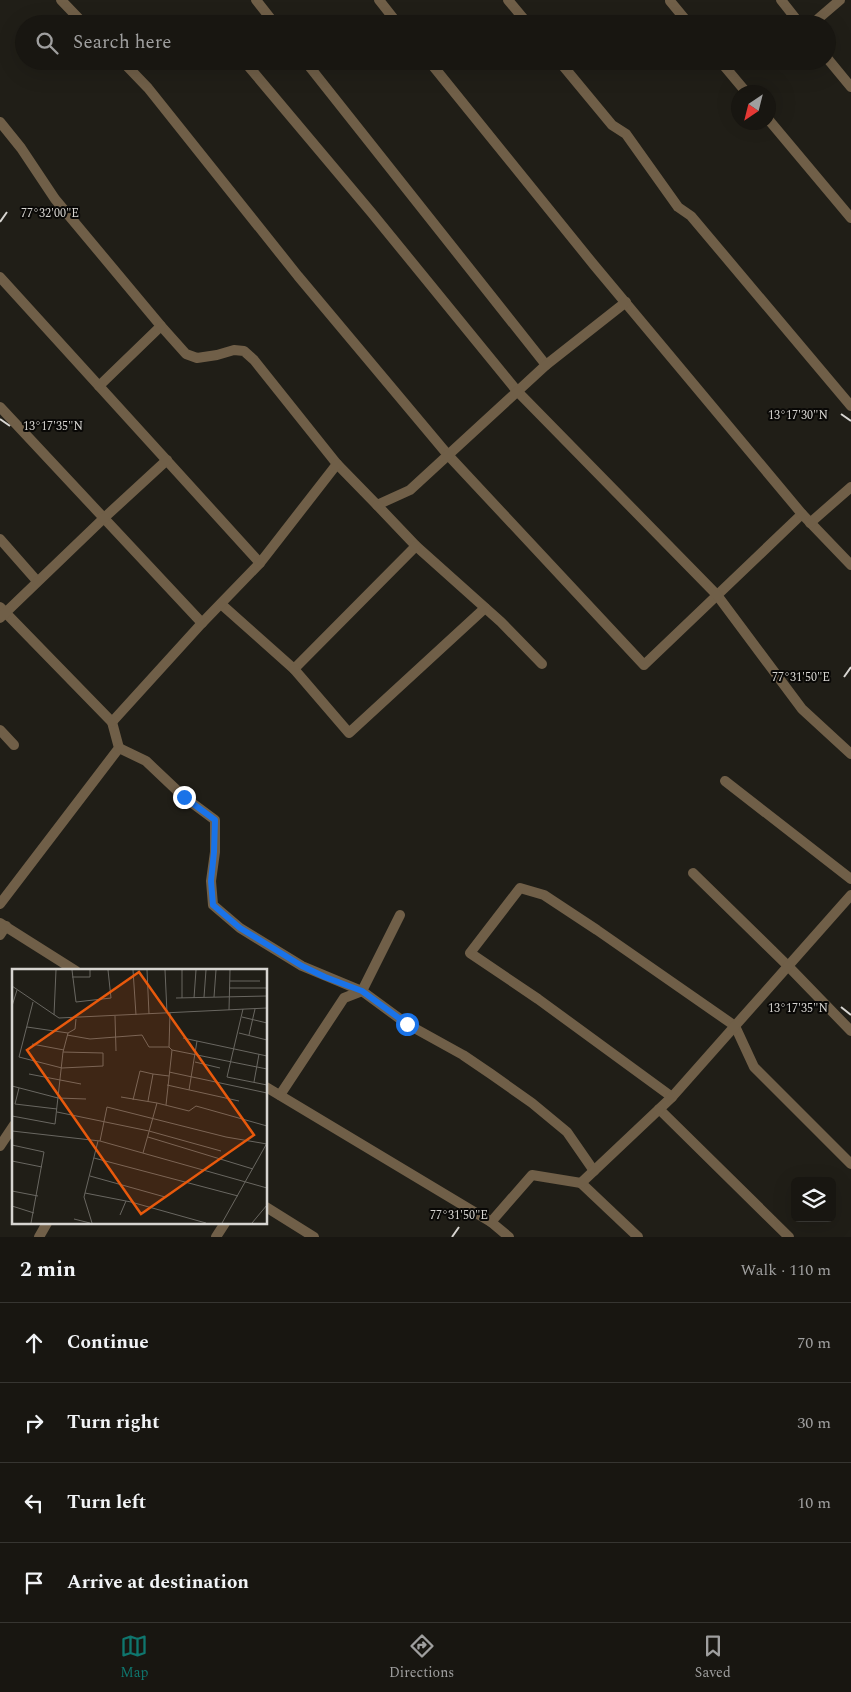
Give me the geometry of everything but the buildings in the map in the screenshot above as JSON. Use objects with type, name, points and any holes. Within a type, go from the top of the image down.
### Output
[{"type":"street","points":[[60,0],[75,15]]},
{"type":"street","points":[[256,0],[268,15]]},
{"type":"street","points":[[379,0],[391,15]]},
{"type":"street","points":[[508,0],[520,15]]},
{"type":"street","points":[[780,0],[792,15]]},
{"type":"street","points":[[822,15],[840,0]]},
{"type":"street","points":[[670,1],[682,15]]},
{"type":"street","points":[[836,69],[851,87]]},
{"type":"street","points":[[131,70],[148,88],[298,276],[448,455],[644,665],[802,514]]},
{"type":"street","points":[[252,70],[517,391],[717,595],[802,710],[851,754]]},
{"type":"street","points":[[312,70],[546,364]]},
{"type":"street","points":[[436,70],[802,514],[851,565]]},
{"type":"street","points":[[567,70],[612,124],[626,134],[678,207],[692,216],[851,406]]},
{"type":"street","points":[[728,70],[740,85]]},
{"type":"street","points":[[0,122],[21,148],[55,199],[186,354],[197,358],[234,350],[244,351],[254,360],[337,464],[416,546],[485,608],[542,664]]},
{"type":"street","points":[[776,129],[851,218]]},
{"type":"street","points":[[0,277],[260,563]]},
{"type":"street","points":[[377,504],[410,490],[546,364],[626,302]]},
{"type":"street","points":[[99,386],[161,326]]},
{"type":"street","points":[[0,406],[202,623]]},
{"type":"street","points":[[167,460],[2,612],[112,722],[119,748],[146,761],[184,797],[215,820],[211,881],[213,905],[240,928],[302,966],[362,991],[407,1024],[462,1055],[532,1103],[567,1132],[594,1170]]},
{"type":"street","points":[[112,722],[202,623],[260,563],[337,464]]},
{"type":"street","points":[[810,523],[851,487]]},
{"type":"street","points":[[0,539],[37,581]]},
{"type":"street","points":[[294,670],[416,546]]},
{"type":"street","points":[[221,604],[294,670],[349,733],[485,608]]},
{"type":"street","points":[[0,730],[14,745]]},
{"type":"street","points":[[0,904],[119,748]]},
{"type":"street","points":[[726,781],[851,879]]},
{"type":"street","points":[[693,872],[851,1031]]},
{"type":"street","points":[[672,1097],[538,999],[470,953],[520,888],[544,895],[736,1026],[754,1067],[851,1164]]},
{"type":"street","points":[[581,1183],[672,1097],[851,895]]},
{"type":"street","points":[[280,1095],[344,998],[362,991],[400,915]]},
{"type":"street","points":[[2,928],[73,969]]},
{"type":"street","points":[[268,1088],[491,1222],[509,1237]]},
{"type":"street","points":[[659,1109],[789,1237]]},
{"type":"street","points":[[0,1146],[12,1128]]},
{"type":"street","points":[[491,1222],[532,1175],[581,1183],[638,1237]]},
{"type":"street","points":[[268,1208],[314,1237]]},
{"type":"street","points":[[39,1237],[46,1224]]},
{"type":"street","points":[[216,1237],[224,1224]]},
{"type":"route","points":[[184,797],[215,820],[211,881],[213,905],[240,928],[302,966],[362,991],[407,1024]]}]
